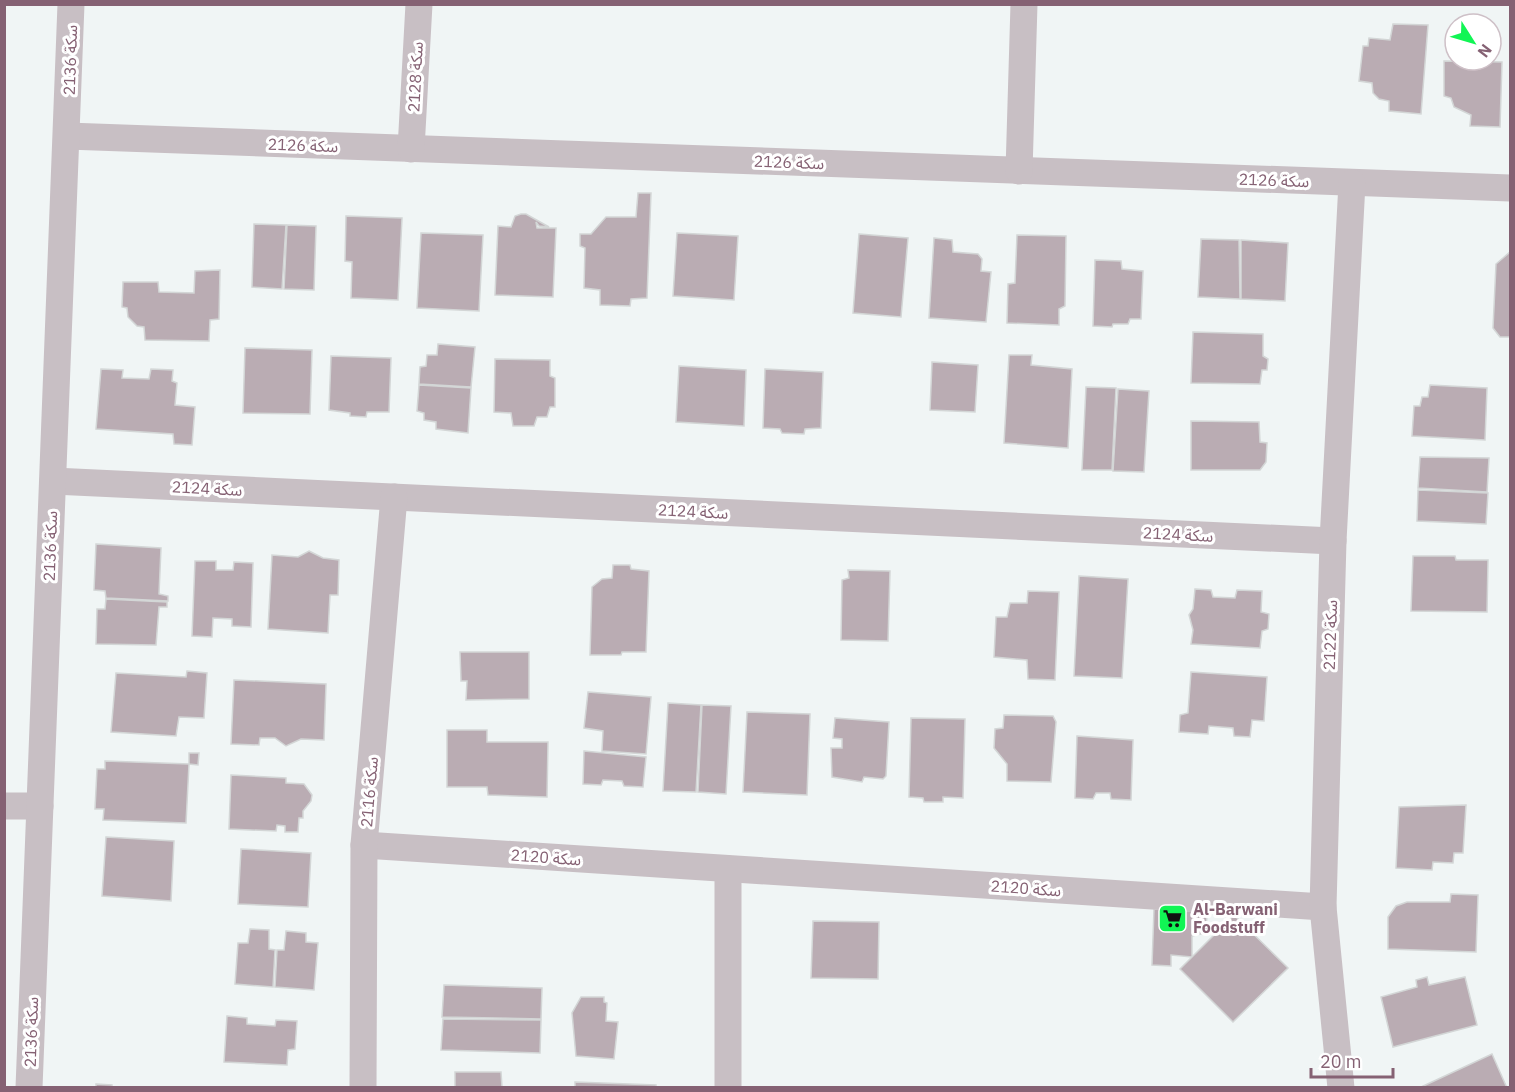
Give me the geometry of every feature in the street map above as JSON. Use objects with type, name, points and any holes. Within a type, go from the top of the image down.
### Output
[{"type":"street","name":"سكة 2136","points":[[28,1088],[72,4]]},
{"type":"street","name":"سكة 2128","points":[[411,149],[418,4]]},
{"type":"street","points":[[1019,171],[1024,4]]},
{"type":"street","name":"سكة 2126","points":[[67,136],[1510,188]]},
{"type":"street","name":"سكة 2122","points":[[1341,1088],[1323,907],[1333,541],[1352,183]]},
{"type":"street","name":"سكة 2124","points":[[53,481],[1333,541]]},
{"type":"street","name":"سكة 2116","points":[[363,1088],[364,845],[394,497]]},
{"type":"street","points":[[4,806],[40,806]]},
{"type":"street","name":"سكة 2120","points":[[364,845],[1323,907]]},
{"type":"street","points":[[728,869],[728,1088]]},
{"type":"building","points":[[1393,24],[1428,25],[1421,114],[1389,111],[1389,101],[1379,99],[1373,93],[1372,83],[1359,81],[1363,46],[1368,46],[1369,38],[1390,40]]},
{"type":"building","points":[[1444,72],[1502,72],[1500,127],[1470,126],[1471,115],[1454,107],[1451,98],[1444,96]]},
{"type":"building","points":[[638,193],[651,193],[647,298],[631,299],[630,306],[600,305],[600,290],[584,288],[585,248],[580,246],[580,234],[591,234],[606,217],[636,217]]},
{"type":"building","points":[[526,214],[549,227],[539,226],[536,222],[537,228],[556,228],[553,297],[495,295],[498,226],[511,227],[515,216]]},
{"type":"building","points":[[346,216],[402,218],[398,300],[351,298],[352,262],[345,261]]},
{"type":"building","points":[[254,224],[286,225],[282,289],[252,287]]},
{"type":"building","points":[[287,225],[316,226],[314,290],[284,289]]},
{"type":"building","points":[[421,233],[483,235],[479,311],[417,308]]},
{"type":"building","points":[[677,233],[738,236],[734,300],[673,296]]},
{"type":"building","points":[[859,234],[908,238],[901,317],[853,313]]},
{"type":"building","points":[[1017,235],[1066,236],[1065,306],[1059,309],[1059,325],[1007,323],[1008,284],[1015,283]]},
{"type":"building","points":[[934,238],[952,240],[953,252],[978,254],[982,259],[981,271],[991,272],[986,322],[929,318]]},
{"type":"building","points":[[1201,239],[1239,240],[1240,299],[1198,297]]},
{"type":"building","points":[[1241,240],[1288,243],[1285,301],[1241,299]]},
{"type":"building","points":[[1510,252],[1510,337],[1500,337],[1493,328],[1496,264]]},
{"type":"building","points":[[1095,260],[1121,261],[1122,269],[1143,271],[1141,319],[1130,319],[1128,324],[1113,324],[1112,327],[1093,326]]},
{"type":"building","points":[[220,270],[219,319],[210,320],[209,341],[145,340],[144,327],[137,326],[128,317],[127,308],[122,307],[123,282],[158,282],[159,292],[194,293],[195,271]]},
{"type":"building","points":[[1193,332],[1263,334],[1263,356],[1268,359],[1267,370],[1262,370],[1260,384],[1191,383]]},
{"type":"building","points":[[438,344],[475,347],[471,387],[419,384],[420,367],[426,366],[427,355],[437,355]]},
{"type":"building","points":[[245,348],[312,350],[310,414],[243,413]]},
{"type":"building","points":[[1009,355],[1032,355],[1031,365],[1072,369],[1068,448],[1004,443]]},
{"type":"building","points":[[331,356],[391,358],[389,412],[367,412],[366,417],[350,416],[350,413],[329,410]]},
{"type":"building","points":[[495,359],[550,360],[550,376],[555,378],[555,407],[550,407],[547,417],[537,417],[534,426],[513,426],[511,413],[494,412]]},
{"type":"building","points":[[932,362],[978,365],[975,412],[930,410]]},
{"type":"building","points":[[679,366],[746,370],[744,426],[676,422]]},
{"type":"building","points":[[101,369],[123,370],[122,378],[149,379],[151,369],[173,370],[172,381],[177,383],[175,405],[195,407],[192,445],[174,444],[173,434],[96,429]]},
{"type":"building","points":[[765,369],[823,372],[821,428],[805,429],[804,434],[782,433],[780,429],[763,428]]},
{"type":"building","points":[[419,385],[471,388],[468,433],[436,429],[436,422],[424,420],[424,413],[417,411]]},
{"type":"building","points":[[1430,385],[1487,388],[1485,440],[1412,436],[1414,406],[1420,406],[1422,397],[1428,397]]},
{"type":"building","points":[[1086,387],[1116,388],[1112,470],[1082,470]]},
{"type":"building","points":[[1118,389],[1149,391],[1144,472],[1113,471]]},
{"type":"building","points":[[1191,421],[1259,422],[1260,442],[1267,443],[1266,462],[1260,470],[1191,470]]},
{"type":"building","points":[[1420,457],[1489,458],[1487,492],[1418,488]]},
{"type":"building","points":[[1418,490],[1488,493],[1486,524],[1417,521]]},
{"type":"building","points":[[96,544],[161,548],[159,594],[168,596],[168,601],[106,598],[105,591],[94,590]]},
{"type":"building","points":[[309,551],[323,558],[339,560],[338,595],[330,595],[328,633],[268,629],[272,555],[298,557]]},
{"type":"building","points":[[1413,556],[1455,556],[1456,560],[1488,560],[1487,612],[1411,611]]},
{"type":"building","points":[[195,561],[216,561],[216,570],[233,570],[234,562],[253,563],[251,627],[232,626],[232,619],[213,618],[212,637],[192,636]]},
{"type":"building","points":[[613,565],[630,565],[631,569],[649,571],[646,652],[590,655],[592,587],[602,579],[612,578]]},
{"type":"building","points":[[848,570],[890,571],[888,641],[841,640],[842,580],[849,578]]},
{"type":"building","points":[[1079,576],[1128,579],[1122,678],[1074,676]]},
{"type":"building","points":[[1195,589],[1211,590],[1213,597],[1235,598],[1237,590],[1262,591],[1261,612],[1269,614],[1268,629],[1262,631],[1260,648],[1191,644],[1193,630],[1189,615],[1193,609]]},
{"type":"building","points":[[1028,591],[1059,592],[1055,680],[1028,679],[1027,660],[994,657],[996,617],[1007,617],[1010,603],[1027,603]]},
{"type":"building","points":[[106,599],[167,602],[167,607],[159,607],[156,645],[96,644],[97,609],[105,609]]},
{"type":"building","points":[[460,652],[529,652],[529,699],[466,700],[467,681],[461,681]]},
{"type":"building","points":[[187,671],[207,673],[204,718],[179,717],[176,736],[111,732],[116,673],[186,677]]},
{"type":"building","points":[[1191,672],[1267,677],[1264,721],[1252,720],[1250,737],[1234,736],[1233,728],[1209,726],[1208,734],[1179,732],[1180,715],[1188,713]]},
{"type":"building","points":[[234,680],[326,684],[324,740],[301,739],[286,746],[275,738],[260,738],[259,745],[231,744]]},
{"type":"building","points":[[588,692],[651,697],[646,754],[602,751],[603,731],[584,728]]},
{"type":"building","points":[[668,703],[701,705],[696,792],[663,791]]},
{"type":"building","points":[[702,705],[731,706],[726,794],[698,792]]},
{"type":"building","points":[[747,712],[810,714],[807,795],[743,792]]},
{"type":"building","points":[[1004,715],[1053,716],[1056,722],[1051,782],[1007,781],[1007,764],[994,748],[995,729],[1003,728]]},
{"type":"building","points":[[835,718],[889,722],[886,776],[883,779],[864,777],[862,782],[832,777],[831,748],[842,748],[842,739],[833,738]]},
{"type":"building","points":[[911,718],[965,719],[963,798],[943,797],[943,802],[924,802],[923,798],[909,797]]},
{"type":"building","points":[[447,730],[487,730],[487,742],[548,742],[547,797],[488,795],[487,787],[447,787]]},
{"type":"building","points":[[1077,736],[1133,740],[1131,800],[1111,799],[1110,793],[1096,793],[1093,799],[1075,798]]},
{"type":"building","points":[[584,751],[646,757],[643,787],[624,786],[622,781],[603,780],[601,785],[583,784]]},
{"type":"building","points":[[189,753],[199,753],[198,765],[189,764]]},
{"type":"building","points":[[105,761],[189,764],[186,823],[103,820],[104,809],[95,809],[97,769],[105,769]]},
{"type":"building","points":[[231,775],[286,778],[286,783],[304,784],[312,795],[311,801],[303,811],[303,818],[299,818],[298,832],[285,832],[285,826],[277,825],[276,831],[229,829]]},
{"type":"building","points":[[1466,805],[1463,853],[1454,853],[1453,863],[1433,862],[1432,870],[1396,868],[1399,807]]},
{"type":"building","points":[[106,837],[174,841],[171,901],[102,896]]},
{"type":"building","points":[[241,849],[311,853],[308,907],[238,904]]},
{"type":"building","points":[[1451,894],[1478,895],[1476,952],[1388,949],[1388,917],[1396,906],[1407,902],[1450,902]]},
{"type":"building","points":[[1154,909],[1207,912],[1206,933],[1192,936],[1192,957],[1171,955],[1171,966],[1152,965]]},
{"type":"building","points":[[1234,915],[1288,968],[1233,1022],[1180,969]]},
{"type":"building","points":[[813,921],[879,922],[878,979],[811,978]]},
{"type":"building","points":[[250,929],[269,930],[269,949],[275,950],[273,987],[235,984],[238,943],[248,943]]},
{"type":"building","points":[[286,931],[306,933],[306,942],[318,943],[314,990],[275,987],[277,950],[284,950]]},
{"type":"building","points":[[1427,977],[1429,985],[1465,977],[1477,1025],[1393,1047],[1381,997],[1417,987],[1416,980]]},
{"type":"building","points":[[444,985],[542,988],[541,1019],[442,1017]]},
{"type":"building","points":[[581,997],[604,997],[604,1002],[607,1003],[606,1021],[618,1022],[614,1059],[576,1056],[572,1013]]},
{"type":"building","points":[[227,1016],[247,1018],[247,1024],[275,1026],[276,1020],[297,1021],[295,1049],[288,1050],[287,1065],[224,1062]]},
{"type":"building","points":[[443,1019],[541,1020],[540,1053],[441,1050]]},
{"type":"building","points":[[1492,1054],[1507,1088],[1419,1088]]},
{"type":"building","points":[[455,1072],[501,1072],[502,1087],[507,1088],[455,1088]]},
{"type":"building","points":[[575,1082],[656,1085],[656,1088],[575,1088]]},
{"type":"building","points":[[96,1084],[112,1085],[112,1088],[96,1088]]},
{"type":"place","name":"Al-Barwani Foodstuff","points":[[1172,918]]}]
